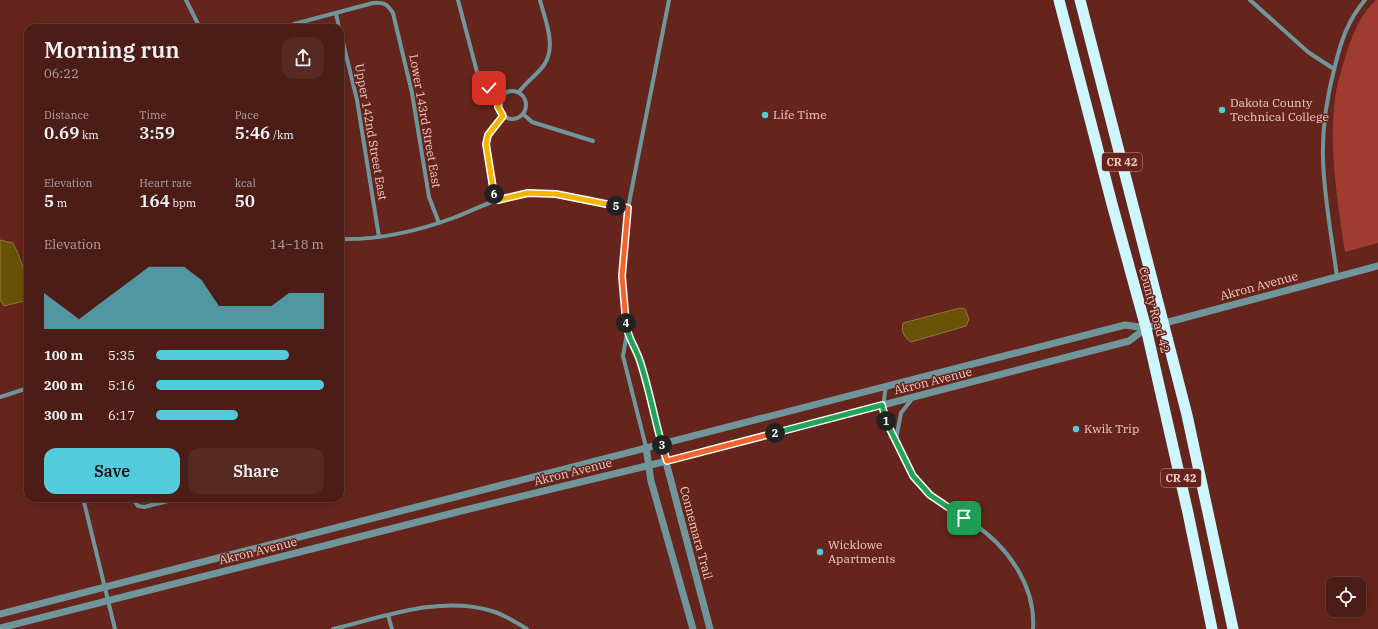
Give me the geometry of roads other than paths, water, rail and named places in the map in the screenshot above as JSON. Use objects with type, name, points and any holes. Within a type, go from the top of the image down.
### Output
[{"type":"highway","name":"County Road 42","points":[[1059,0],[1146,328],[1183,490],[1212,629]]},
{"type":"highway","points":[[1076,0],[1084,13]]},
{"type":"highway","name":"County Road 42","points":[[1080,0],[1199,463],[1233,629]]},
{"type":"street","points":[[186,0],[198,24]]},
{"type":"street","points":[[458,0],[477,72],[481,80],[500,97]]},
{"type":"street","points":[[519,92],[543,66],[549,56],[551,44],[540,0]]},
{"type":"street","points":[[669,0],[628,208],[622,276],[627,333],[623,356],[646,447],[648,465],[693,629]]},
{"type":"street","points":[[1250,0],[1308,52],[1334,69]]},
{"type":"street","points":[[1337,277],[1323,160],[1327,102],[1334,69],[1346,28],[1365,0]]},
{"type":"street","name":"Lower 143rd Street East","points":[[294,24],[380,2],[388,4],[393,12],[412,93],[429,197],[439,223]]},
{"type":"street","name":"Upper 142nd Street East","points":[[336,13],[339,24]]},
{"type":"street","name":"Upper 142nd Street East","points":[[344,46],[357,100],[379,237]]},
{"type":"street","points":[[508,91],[519,92],[526,102],[523,114],[513,119],[503,116],[498,107],[500,97],[508,91]]},
{"type":"street","points":[[523,114],[532,122],[592,141]]},
{"type":"street","points":[[498,200],[491,182],[486,144],[490,131],[503,116]]},
{"type":"street","points":[[344,239],[379,237],[414,231],[498,200],[528,193],[556,194],[628,208]]},
{"type":"street","name":"Akron Avenue","points":[[0,614],[104,586],[1125,325],[1146,328],[1378,266]]},
{"type":"street","name":"Akron Avenue","points":[[0,628],[449,514],[667,461],[1130,342],[1146,328]]},
{"type":"street","points":[[627,333],[636,346],[647,382],[661,443]]},
{"type":"street","points":[[886,386],[882,405],[887,425],[896,440],[908,467],[930,495],[949,510],[981,529],[997,542],[1012,561],[1018,571],[1029,599],[1032,612],[1033,629]]},
{"type":"street","points":[[0,397],[24,389]]},
{"type":"street","points":[[896,440],[901,413],[907,404],[915,397]]},
{"type":"street","name":"Connemara Trail","points":[[661,443],[667,461],[669,476],[710,629]]},
{"type":"street","points":[[84,502],[115,629]]},
{"type":"street","points":[[135,502],[138,506],[144,507],[164,502]]},
{"type":"street","points":[[333,629],[431,606],[452,605],[492,611],[528,629]]},
{"type":"street","points":[[388,615],[392,629]]},
{"type":"place","name":"Dakota County Technical College","points":[[1222,110]]},
{"type":"place","name":"Life Time","points":[[765,115]]},
{"type":"place","name":"Kwik Trip","points":[[1076,429]]},
{"type":"place","name":"Wicklowe Apartments","points":[[820,552]]}]
